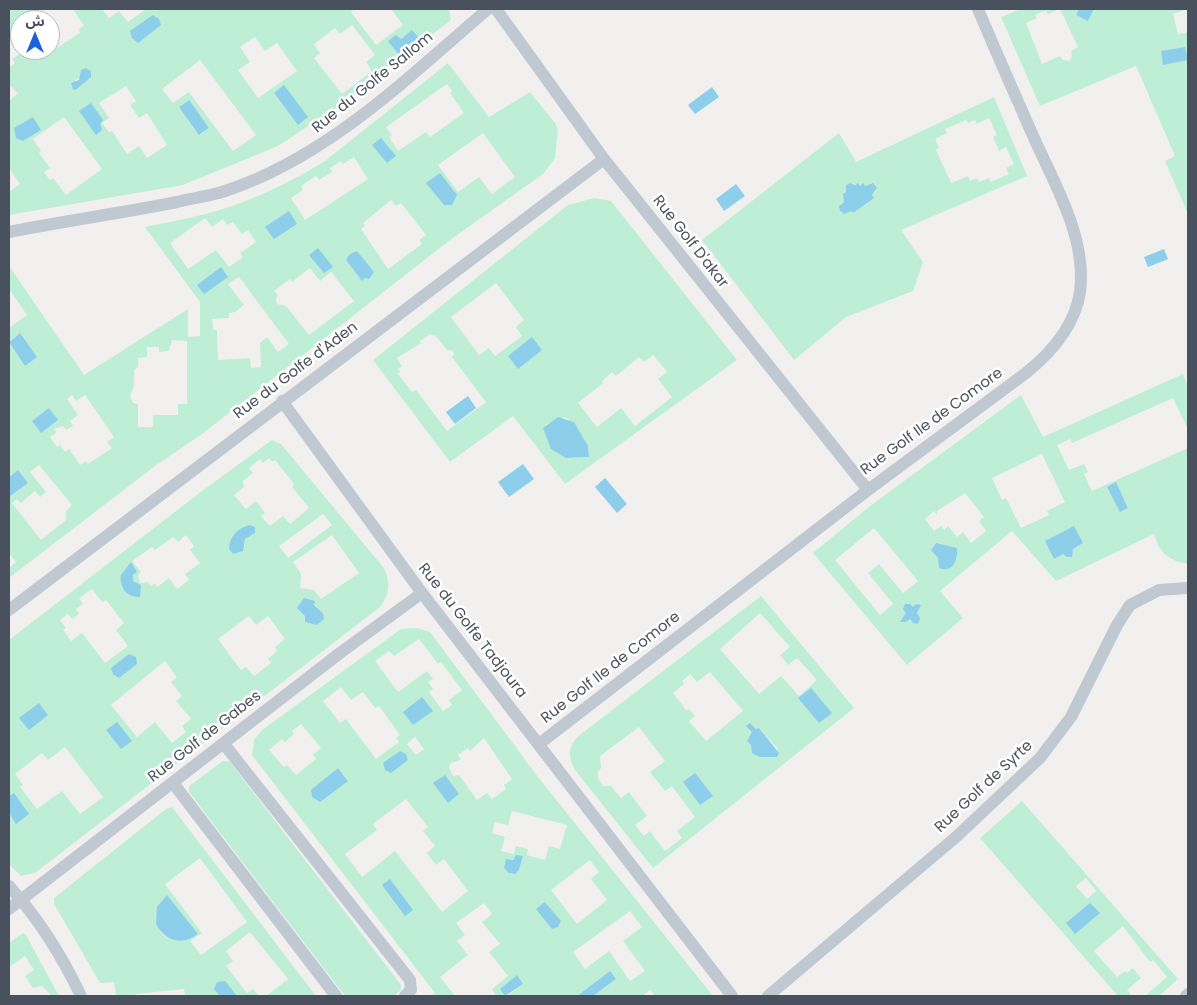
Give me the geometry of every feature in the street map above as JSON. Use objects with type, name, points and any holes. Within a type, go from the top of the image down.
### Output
[{"type":"street","name":"Rue du Golfe Sallom","points":[[9,232],[143,209],[225,192],[286,164],[316,149],[357,120],[488,9]]},
{"type":"street","name":"Rue Golf D'akar","points":[[496,9],[604,159],[868,490]]},
{"type":"street","name":"Rue Golf Ile de Comore","points":[[539,744],[868,490],[1036,365],[1069,326],[1078,302],[1080,276],[1071,223],[978,9]]},
{"type":"street","name":"Rue du Golfe d'Aden","points":[[9,610],[282,401],[604,159]]},
{"type":"street","name":"Rue du Golfe Tadjoura","points":[[282,401],[422,593],[732,996]]},
{"type":"street","name":"Rue Golf de Syrte","points":[[768,996],[956,837],[1040,758],[1071,717],[1117,625],[1130,605],[1159,590],[1188,588]]},
{"type":"street","name":"Rue Golf de Gabes","points":[[9,909],[340,653],[422,593]]},
{"type":"street","points":[[224,744],[410,980],[411,990],[405,996]]},
{"type":"street","points":[[173,783],[336,996]]},
{"type":"street","points":[[9,886],[52,941],[81,996]]},
{"type":"green space","points":[[9,9],[35,9],[10,10],[10,36]]},
{"type":"green space","points":[[73,9],[102,9],[109,18],[119,11],[128,22],[146,9],[354,9],[351,12],[376,45],[403,25],[391,9],[449,9],[451,20],[345,102],[278,146],[183,185],[9,215],[9,192],[20,184],[9,168],[9,101],[18,93],[9,85],[9,68],[15,63],[13,60],[60,60],[60,46],[80,33],[79,29],[84,26]],"holes":[[[153,15],[161,25],[137,42],[133,35]],[[352,25],[375,55],[366,62],[372,71],[342,94],[314,58],[320,53],[314,44],[335,28],[340,34]],[[255,37],[265,51],[277,43],[297,71],[258,98],[238,70],[250,62],[240,47]],[[200,60],[256,135],[233,151],[189,92],[173,103],[162,89]],[[81,71],[91,76],[78,89],[75,80],[80,78]],[[126,86],[136,101],[130,105],[139,118],[147,113],[167,145],[147,158],[139,146],[127,154],[112,131],[109,132],[102,123],[109,118],[99,103]],[[284,86],[307,117],[298,124],[274,93]],[[188,100],[209,128],[200,135],[179,107]],[[64,117],[102,169],[66,195],[53,178],[50,180],[44,172],[50,168],[39,153],[41,151],[33,139]]]},
{"type":"green space","points":[[1021,9],[1060,9],[1079,9],[1076,15],[1088,21],[1094,9],[1188,9],[1173,14],[1178,34],[1188,32],[1188,214],[1165,161],[1175,156],[1136,66],[1040,106],[1001,17]],"holes":[[[1060,9],[1078,47],[1071,51],[1072,57],[1069,61],[1063,60],[1060,56],[1042,64],[1026,23],[1037,18],[1035,15],[1046,10],[1048,14]]]},
{"type":"green space","points":[[448,63],[489,117],[530,92],[555,123],[558,130],[555,158],[543,174],[450,240],[202,434],[155,466],[9,578],[9,568],[16,562],[9,553],[9,497],[28,483],[18,470],[9,477],[9,342],[25,365],[20,333],[9,341],[9,328],[27,315],[9,289],[9,266],[84,375],[188,309],[188,337],[200,336],[200,302],[145,227],[228,208],[257,197],[325,161]],"holes":[[[447,84],[452,91],[450,93],[464,113],[430,137],[426,132],[398,151],[389,137],[392,135],[386,127]],[[483,133],[515,177],[492,194],[479,177],[458,192],[438,165]],[[354,157],[368,179],[305,220],[291,198],[303,190],[301,186],[316,176],[319,180],[332,172],[330,168],[341,161],[343,164]],[[391,200],[396,206],[401,203],[426,235],[419,240],[422,244],[388,269],[361,229],[365,226],[363,223]],[[205,218],[212,227],[223,219],[227,225],[233,222],[242,234],[248,230],[256,242],[240,253],[243,257],[229,267],[216,250],[188,269],[170,243]],[[357,251],[373,273],[363,280],[347,260]],[[310,268],[320,281],[331,272],[354,301],[309,335],[286,306],[277,304],[276,299],[278,295],[274,291],[290,279],[292,282]],[[239,277],[289,344],[278,352],[267,337],[260,343],[261,367],[251,368],[250,358],[218,360],[217,330],[213,330],[212,319],[229,318],[229,313],[235,312],[244,305],[228,284]],[[172,340],[187,341],[187,404],[178,404],[178,415],[153,415],[153,427],[138,427],[138,404],[133,403],[130,396],[134,386],[134,370],[138,367],[138,358],[147,357],[147,347],[159,347],[159,352],[169,351]],[[72,395],[76,401],[85,395],[114,437],[107,442],[112,448],[88,464],[86,461],[80,465],[69,449],[65,452],[60,445],[57,447],[50,437],[57,432],[54,429],[63,426],[66,430],[73,426],[70,421],[78,415],[67,399]],[[39,465],[72,505],[66,511],[66,520],[41,540],[12,503],[17,499],[21,503],[35,491],[40,497],[46,492],[30,472]]]},
{"type":"green space","points":[[994,97],[1027,176],[901,230],[923,262],[913,291],[846,317],[794,360],[702,240],[839,133],[856,162]],"holes":[[[989,118],[997,135],[993,137],[999,151],[1006,147],[1014,164],[1006,168],[1009,174],[991,182],[989,178],[979,182],[977,178],[970,181],[968,176],[951,183],[936,150],[939,148],[935,139],[947,133],[945,129],[966,120],[968,123],[975,120],[977,124]],[[873,183],[876,191],[872,195],[873,198],[853,213],[851,211],[841,213],[840,205],[844,202],[847,184],[865,186]]]},
{"type":"green space","points":[[594,198],[611,201],[737,360],[565,484],[513,416],[450,462],[373,360],[568,205]],"holes":[[[496,283],[524,320],[516,327],[522,336],[495,356],[489,348],[479,355],[451,317]],[[430,334],[435,335],[447,350],[453,351],[454,355],[452,357],[486,402],[447,431],[416,390],[412,392],[398,374],[400,372],[398,369],[402,366],[397,358],[421,343],[420,341]],[[653,355],[667,372],[658,379],[672,397],[635,426],[621,408],[597,427],[578,403],[603,383],[602,381],[612,372],[616,376],[639,357],[644,362]],[[564,417],[569,419],[581,434],[589,452],[589,457],[572,458],[545,425]]]},
{"type":"green space","points":[[1183,374],[1188,387],[1188,429],[1173,398],[1072,443],[1070,439],[1057,445],[1069,470],[1084,464],[1088,472],[1084,474],[1092,491],[1188,448],[1188,564],[1166,555],[1159,547],[1154,534],[1056,581],[1012,531],[940,591],[963,618],[907,665],[813,553],[870,506],[1021,395],[1043,437]],"holes":[[[1042,454],[1065,502],[1047,511],[1049,515],[1021,528],[1006,498],[1002,500],[992,478]],[[1116,483],[1128,508],[1108,487]],[[965,493],[984,517],[979,521],[986,531],[971,543],[963,532],[957,537],[948,526],[944,530],[941,526],[934,531],[925,519],[934,511],[937,515],[937,511]],[[874,528],[918,581],[903,593],[879,564],[868,573],[893,604],[880,615],[835,560]]]},
{"type":"green space","points":[[272,440],[281,444],[383,567],[388,582],[386,597],[380,607],[35,873],[21,876],[9,864],[9,813],[16,823],[14,793],[9,796],[9,640],[202,491]],"holes":[[[269,458],[272,462],[275,460],[294,484],[292,487],[309,508],[290,524],[283,516],[270,526],[261,516],[265,513],[256,501],[246,509],[234,495],[244,487],[243,481],[253,473],[249,468],[260,459],[263,463]],[[323,514],[332,525],[288,558],[279,546]],[[249,525],[255,533],[245,539],[244,548],[241,528]],[[186,535],[194,546],[190,550],[200,563],[185,574],[189,580],[177,589],[169,578],[157,587],[155,583],[151,586],[148,582],[140,583],[138,575],[141,572],[132,561],[152,547],[155,550],[173,537],[178,542]],[[332,535],[359,573],[321,599],[314,590],[300,588],[301,574],[293,562]],[[135,573],[132,579],[138,585],[129,595],[121,587],[121,575]],[[92,589],[102,602],[106,600],[124,623],[116,630],[128,646],[105,663],[82,633],[71,641],[63,630],[66,628],[60,620],[68,614],[72,619],[79,614],[76,609],[83,604],[79,598]],[[314,604],[323,613],[304,620]],[[249,616],[256,625],[268,616],[285,639],[275,647],[277,651],[268,659],[271,663],[254,676],[246,667],[241,670],[218,639]],[[165,661],[177,677],[171,682],[182,696],[176,701],[191,719],[182,726],[186,732],[172,743],[155,722],[137,737],[111,705]],[[65,747],[103,797],[80,814],[62,791],[37,809],[20,787],[23,785],[15,774],[42,753],[48,760]]]},
{"type":"green space","points":[[761,596],[854,708],[653,868],[575,770],[570,750],[573,742]],"holes":[[[760,613],[790,647],[780,655],[788,665],[797,658],[817,680],[799,696],[781,676],[759,694],[720,649]],[[710,672],[743,711],[706,741],[689,721],[695,716],[689,709],[686,710],[673,693],[684,684],[682,681],[690,674],[697,682]],[[639,727],[665,761],[650,772],[665,791],[672,786],[695,817],[677,831],[682,838],[665,851],[650,831],[644,836],[635,825],[647,816],[629,792],[621,798],[611,786],[603,786],[598,778],[598,772],[601,768],[600,756]],[[759,728],[778,751],[751,745],[752,732]]]},
{"type":"green space","points":[[417,628],[430,632],[538,777],[713,996],[655,996],[650,990],[642,996],[593,996],[616,979],[610,971],[577,996],[507,996],[523,984],[500,989],[505,996],[496,996],[492,989],[508,976],[489,952],[500,944],[482,922],[492,914],[484,903],[456,923],[465,935],[457,941],[468,955],[440,977],[455,996],[431,996],[435,993],[252,755],[254,740],[262,730],[401,629]],"holes":[[[419,639],[438,664],[441,662],[462,690],[449,700],[452,705],[443,711],[429,692],[433,689],[428,682],[433,679],[427,671],[398,692],[375,661],[389,651],[394,656]],[[341,687],[351,700],[363,692],[375,708],[379,706],[400,735],[396,738],[399,742],[376,759],[346,719],[340,723],[323,701]],[[301,724],[321,748],[313,755],[316,759],[296,775],[287,765],[284,767],[269,750],[282,739],[285,742],[294,734],[292,731]],[[415,737],[424,749],[416,755],[407,744]],[[484,738],[512,779],[504,785],[506,789],[492,799],[487,793],[477,800],[459,775],[453,776],[449,767],[451,763],[461,760],[458,755],[468,748],[470,751]],[[400,751],[406,755],[407,760],[390,773],[384,767]],[[338,768],[348,780],[313,798],[313,793]],[[406,799],[428,827],[423,831],[435,846],[427,853],[436,865],[444,859],[468,891],[442,912],[395,851],[362,877],[345,854],[377,830],[373,824]],[[512,811],[567,825],[560,849],[549,846],[545,860],[527,855],[528,849],[516,846],[514,854],[501,851],[505,837],[492,833],[495,822],[508,825]],[[523,856],[519,870],[511,874],[511,860]],[[590,860],[599,872],[591,879],[607,900],[577,924],[551,890]],[[545,902],[560,921],[554,927]],[[630,911],[642,927],[623,941],[645,971],[630,981],[609,951],[585,969],[573,952]]]},
{"type":"green space","points":[[223,761],[230,762],[401,985],[401,990],[394,996],[345,996],[189,792],[189,786]]},
{"type":"green space","points":[[1022,801],[1178,979],[1159,996],[1145,996],[1167,977],[1153,960],[1150,962],[1123,926],[1094,951],[1117,977],[1133,968],[1141,978],[1127,990],[1132,996],[1118,996],[980,838]],"holes":[[[1086,878],[1096,891],[1087,899],[1076,886]]]},
{"type":"green space","points":[[172,807],[316,996],[266,996],[288,979],[250,932],[226,951],[233,961],[226,966],[247,993],[253,989],[259,996],[185,996],[184,989],[136,994],[135,996],[116,996],[114,982],[100,983],[54,904],[54,898],[166,809]],"holes":[[[200,858],[247,922],[201,955],[190,941],[202,933],[165,884]],[[160,932],[198,934],[179,941],[169,938]]]},
{"type":"green space","points":[[23,933],[26,935],[59,996],[52,996],[42,986],[33,988],[25,976],[34,970],[25,956],[9,967],[9,943]]},
{"type":"water","points":[[1079,9],[1094,9],[1088,21],[1076,15]]},
{"type":"water","points":[[153,15],[159,19],[161,25],[138,43],[132,38],[130,31]]},
{"type":"water","points":[[412,30],[419,38],[399,55],[388,41],[396,35],[401,39]]},
{"type":"water","points":[[1185,47],[1188,60],[1163,65],[1161,51]]},
{"type":"water","points":[[86,68],[91,71],[91,77],[77,89],[73,90],[71,83],[79,80],[81,70]]},
{"type":"water","points":[[284,85],[308,117],[298,125],[274,93]]},
{"type":"water","points":[[712,87],[719,97],[695,114],[688,105]]},
{"type":"water","points":[[189,100],[209,128],[199,135],[179,107]]},
{"type":"water","points":[[91,103],[103,120],[100,124],[102,130],[96,135],[79,111]]},
{"type":"water","points":[[33,117],[41,130],[23,141],[16,138],[14,128]]},
{"type":"water","points":[[381,138],[396,156],[387,163],[372,145]]},
{"type":"water","points":[[440,173],[457,195],[452,205],[444,205],[426,183]]},
{"type":"water","points":[[850,183],[855,185],[858,183],[860,186],[863,183],[865,186],[873,183],[877,188],[872,195],[874,198],[853,213],[851,211],[844,214],[840,211],[839,206],[844,202],[843,194],[846,192],[846,185]]},
{"type":"water","points":[[736,184],[745,196],[724,211],[716,199]]},
{"type":"water","points":[[289,211],[297,224],[274,239],[265,227]]},
{"type":"water","points":[[318,248],[333,267],[324,273],[309,255]]},
{"type":"water","points":[[1164,249],[1168,259],[1148,267],[1144,257]]},
{"type":"water","points":[[357,251],[374,272],[369,279],[365,278],[362,281],[346,260],[350,254]]},
{"type":"water","points":[[221,267],[228,277],[204,294],[197,285]]},
{"type":"water","points":[[20,333],[37,357],[25,366],[9,342]]},
{"type":"water","points":[[532,337],[542,350],[518,369],[508,356]]},
{"type":"water","points":[[468,396],[476,408],[455,424],[446,412]]},
{"type":"water","points":[[49,408],[58,420],[41,433],[32,421]]},
{"type":"water","points":[[558,417],[574,422],[588,446],[589,457],[566,458],[551,449],[543,428]]},
{"type":"water","points":[[523,464],[534,479],[509,497],[498,482]]},
{"type":"water","points":[[18,470],[28,483],[9,497],[9,477]]},
{"type":"water","points":[[605,478],[627,504],[617,513],[595,487]]},
{"type":"water","points":[[1116,482],[1128,508],[1120,512],[1107,487]]},
{"type":"water","points":[[249,525],[255,527],[255,533],[245,539],[243,551],[233,554],[229,549],[232,537],[241,528]]},
{"type":"water","points":[[1074,526],[1083,543],[1073,549],[1072,557],[1067,557],[1063,554],[1054,559],[1045,541]]},
{"type":"water","points":[[936,543],[957,548],[957,557],[954,564],[948,569],[939,568],[938,558],[931,550]]},
{"type":"water","points":[[131,562],[137,572],[133,575],[133,581],[141,585],[140,597],[128,594],[121,584],[121,575]]},
{"type":"water","points":[[304,598],[315,601],[314,605],[323,613],[324,619],[317,625],[305,622],[305,616],[297,608]]},
{"type":"water","points":[[905,604],[910,604],[913,607],[916,604],[921,605],[917,613],[920,618],[918,624],[913,623],[910,619],[906,622],[900,622],[906,613],[903,609]]},
{"type":"water","points":[[129,654],[136,657],[137,664],[119,678],[113,674],[111,668]]},
{"type":"water","points":[[811,688],[832,713],[819,723],[798,698]]},
{"type":"water","points":[[422,697],[433,711],[413,725],[403,712]]},
{"type":"water","points":[[39,703],[48,715],[29,730],[19,718]]},
{"type":"water","points":[[117,722],[132,741],[121,749],[106,730]]},
{"type":"water","points":[[750,723],[756,729],[759,728],[779,753],[777,757],[760,757],[752,753],[751,745],[747,741],[752,732],[746,726]]},
{"type":"water","points":[[400,751],[406,754],[408,760],[391,773],[385,770],[383,763]]},
{"type":"water","points":[[338,768],[348,781],[320,802],[312,797],[311,790]]},
{"type":"water","points":[[695,773],[713,796],[700,805],[683,782]]},
{"type":"water","points":[[445,775],[459,794],[448,803],[433,783]]},
{"type":"water","points":[[14,793],[29,814],[16,824],[9,813],[9,796]]},
{"type":"water","points":[[516,855],[523,856],[519,870],[515,874],[509,873],[504,868],[506,859],[513,860]]},
{"type":"water","points":[[390,879],[413,910],[405,916],[382,885]]},
{"type":"water","points":[[167,895],[198,934],[192,938],[180,941],[169,938],[160,930],[156,924],[157,907]]},
{"type":"water","points":[[545,902],[561,921],[558,927],[552,929],[536,909]]},
{"type":"water","points":[[1090,903],[1100,913],[1075,934],[1066,923]]},
{"type":"water","points":[[610,971],[616,979],[593,996],[577,996]]},
{"type":"water","points":[[517,975],[523,984],[505,996],[500,989]]},
{"type":"water","points":[[225,981],[237,996],[220,996],[214,989],[217,982]]}]
